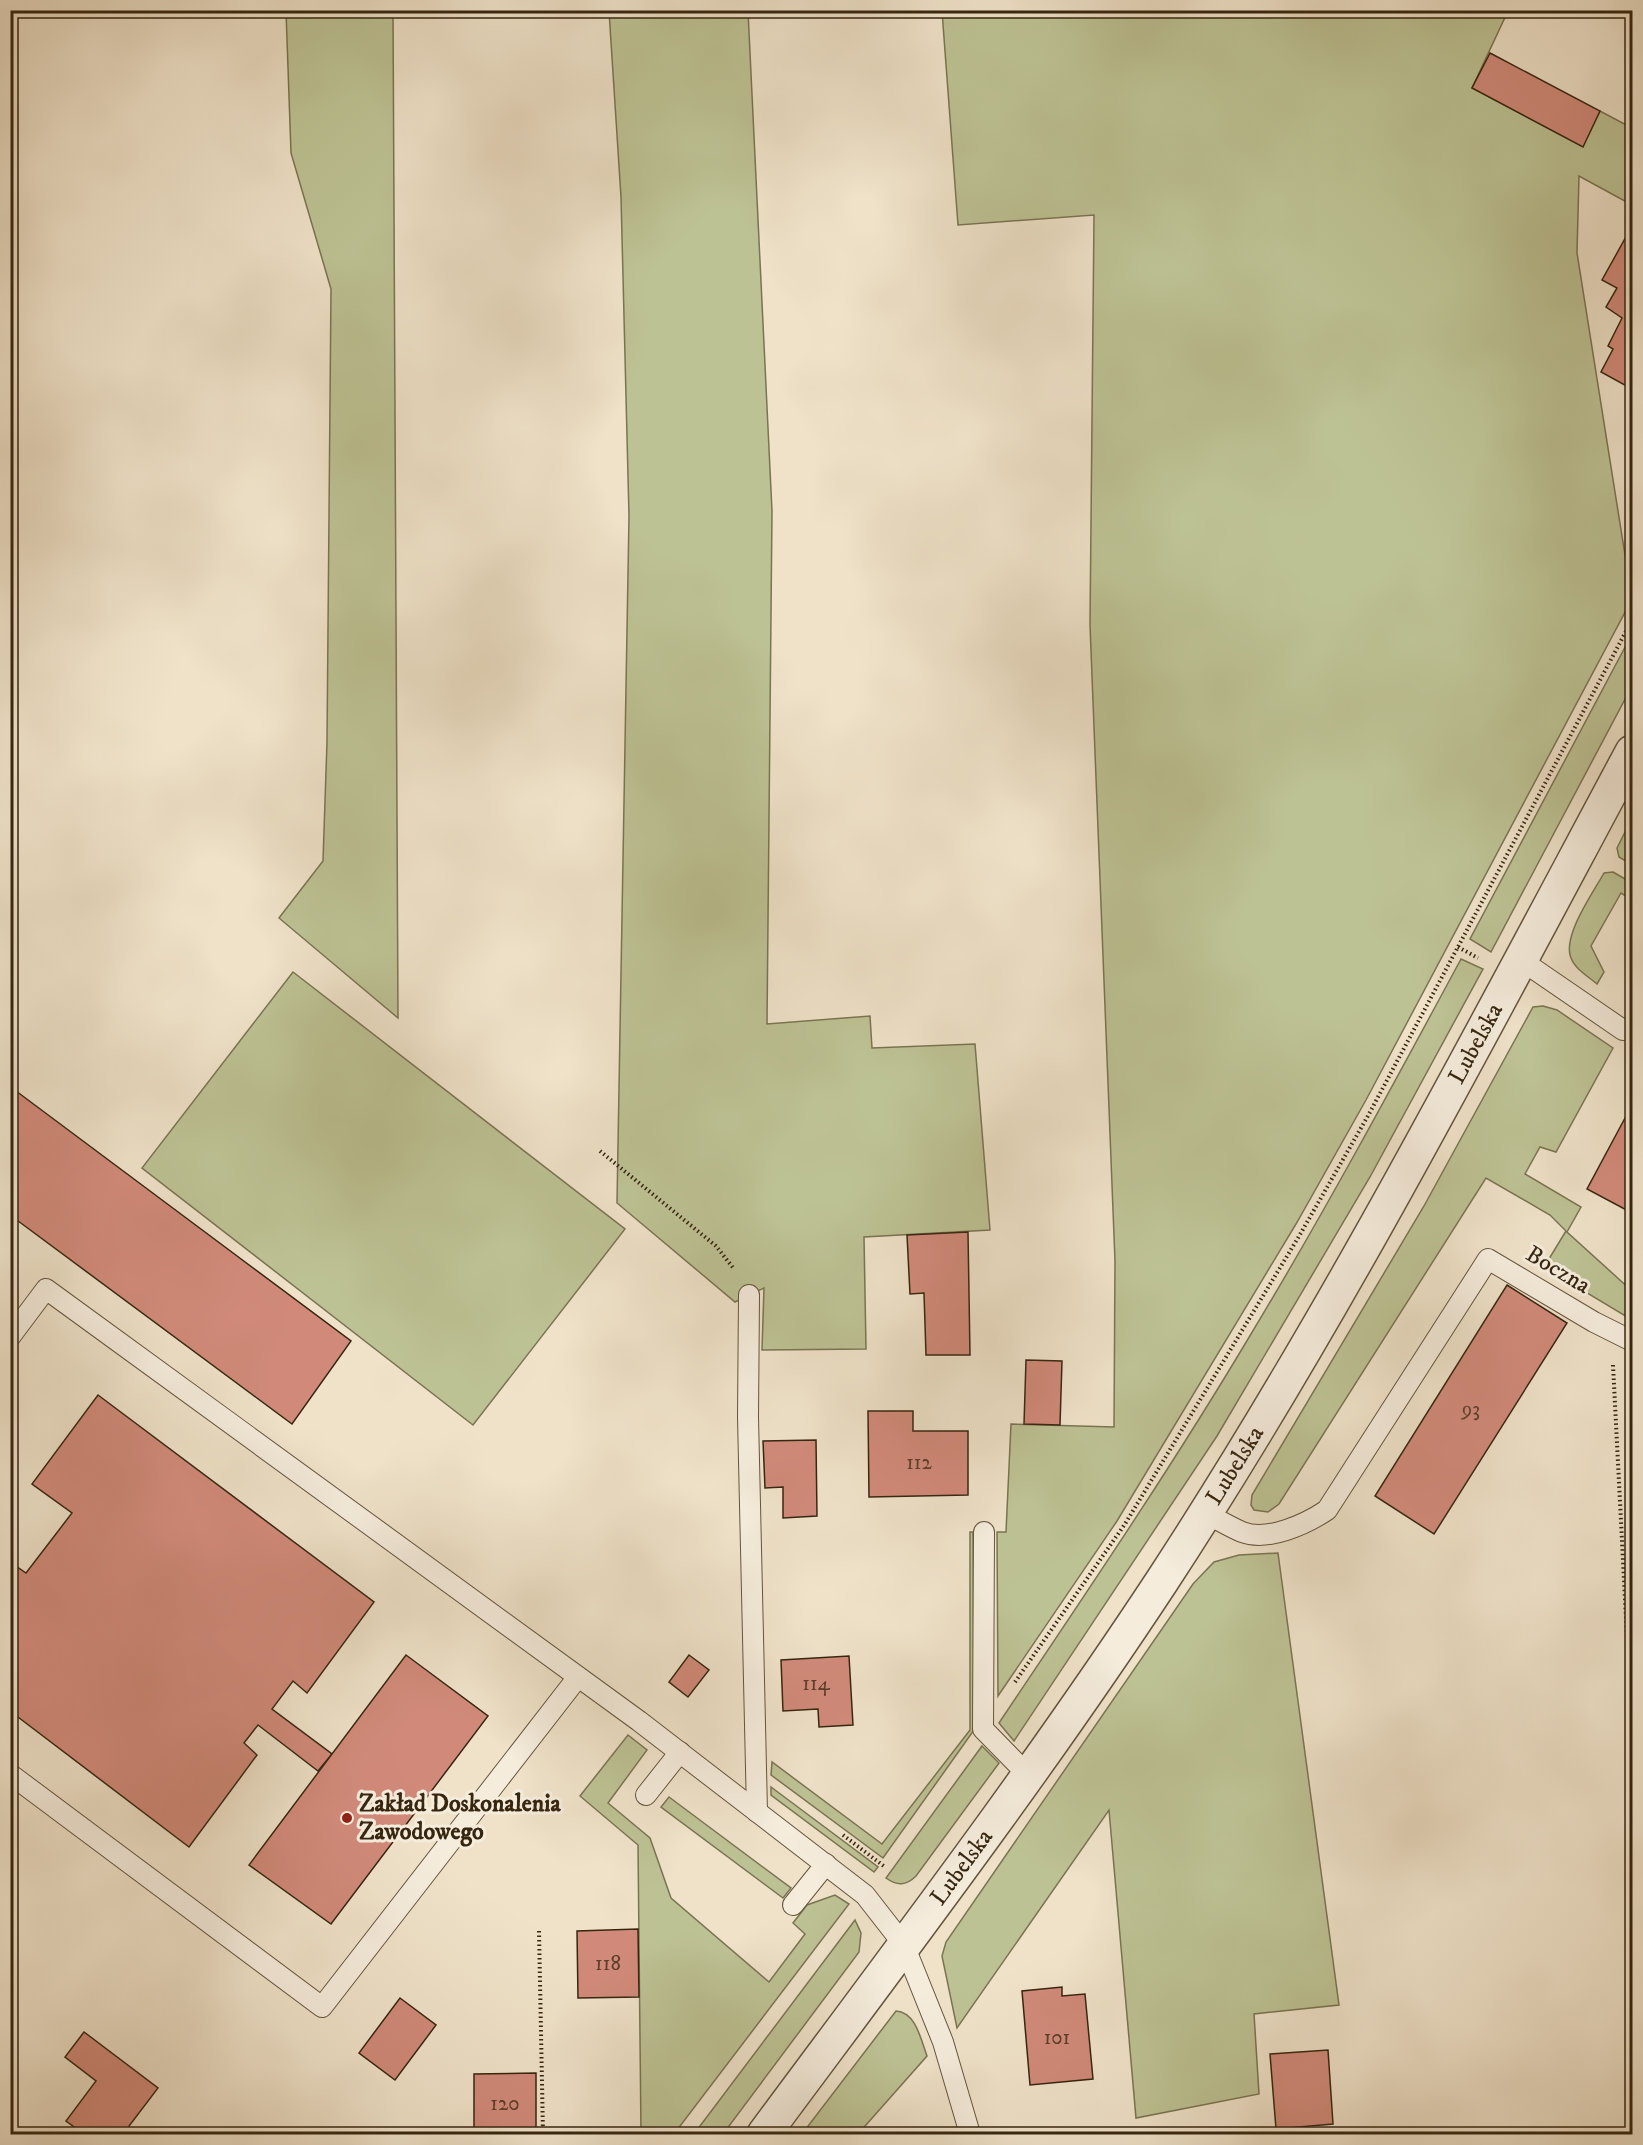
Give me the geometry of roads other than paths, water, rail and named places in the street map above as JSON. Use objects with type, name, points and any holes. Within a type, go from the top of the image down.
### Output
[{"type":"street","name":"Lubelska","points":[[764,2134],[1029,1776],[1163,1579],[1344,1282],[1437,1118],[1632,752]]},
{"type":"lane","points":[[1521,960],[1623,1030]]},
{"type":"lane","name":"Boczna","points":[[1205,1512],[1244,1533],[1265,1534],[1311,1521],[1327,1510],[1488,1259],[1632,1341]]},
{"type":"lane","points":[[10,1336],[46,1289],[680,1752],[865,1894],[904,1945],[943,2042],[970,2134]]},
{"type":"lane","points":[[749,1295],[748,1417],[757,1812]]},
{"type":"lane","points":[[984,1533],[983,1729],[1029,1776]]},
{"type":"lane","points":[[10,1774],[322,2007],[578,1677]]},
{"type":"lane","points":[[646,1795],[680,1752]]},
{"type":"lane","points":[[793,1905],[826,1864]]},
{"type":"place","name":"Zakład Doskonalenia Zawodowego","points":[[347,1818]]}]
